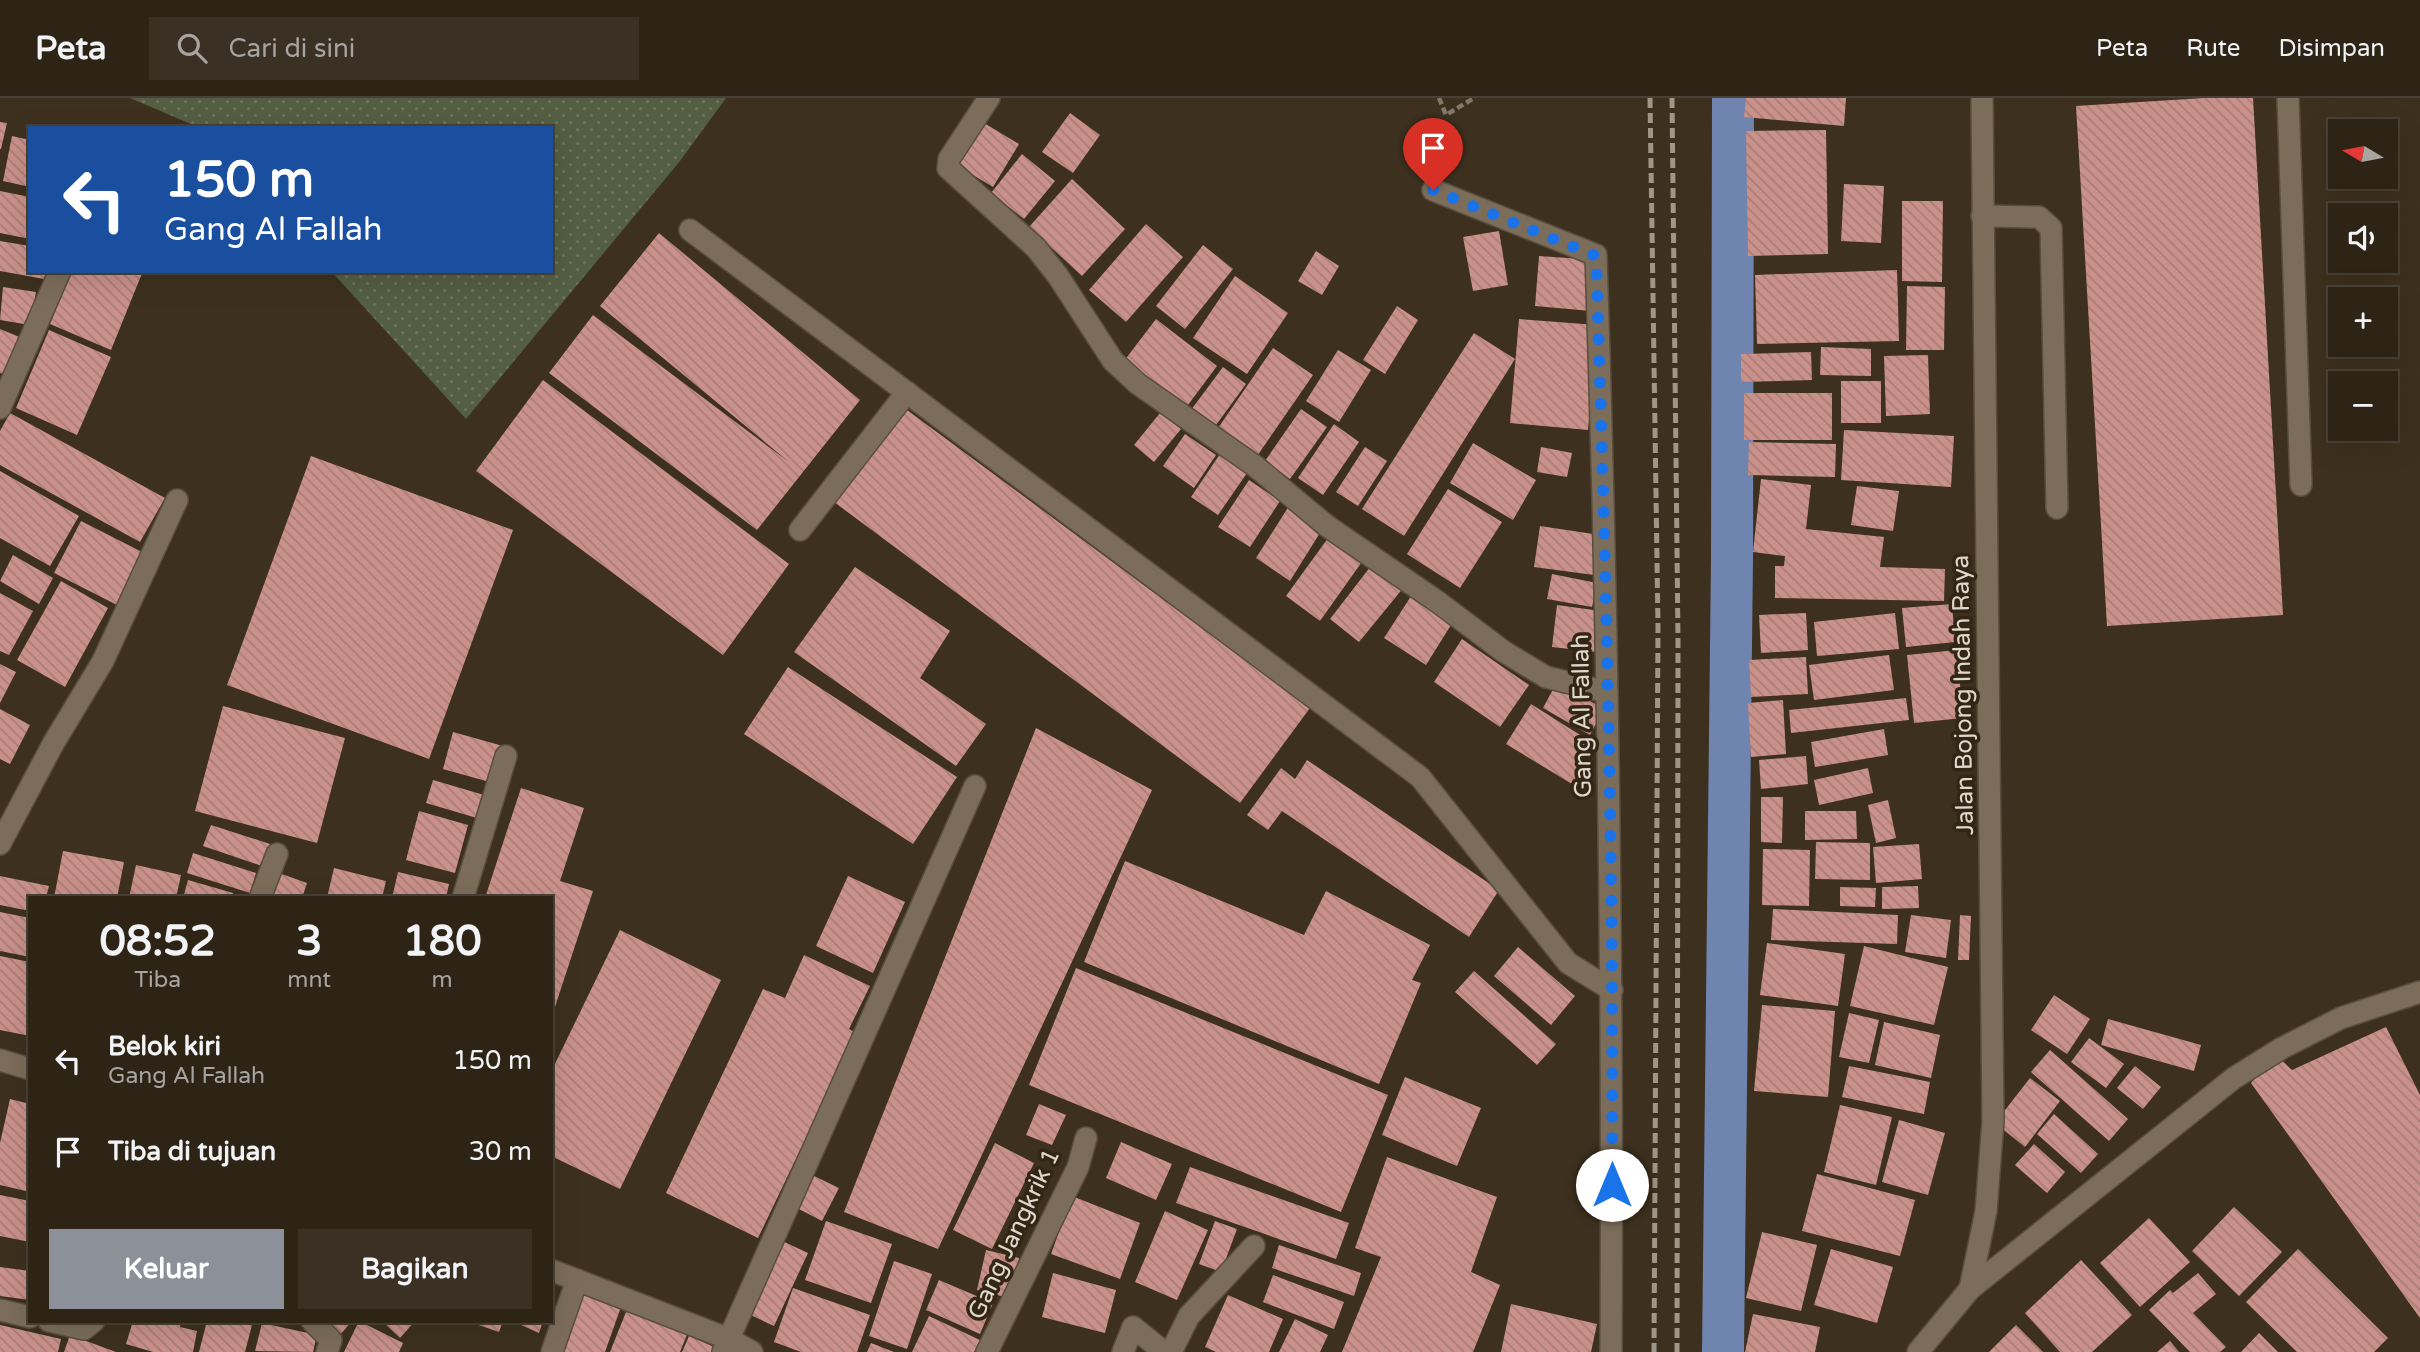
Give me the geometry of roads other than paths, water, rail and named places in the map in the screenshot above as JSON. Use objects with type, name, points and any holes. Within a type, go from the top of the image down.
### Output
[{"type":"street","points":[[989,98],[949,159],[948,168],[1036,247],[1058,276],[1112,362],[1138,384],[1255,466],[1327,526],[1438,602],[1503,652],[1546,677],[1607,692]]},
{"type":"street","name":"Jalan Bojong Indah Raya","points":[[1970,1289],[1986,1211],[1993,1121],[1982,98]]},
{"type":"street","points":[[2288,98],[2301,485]]},
{"type":"street","name":"Gang Al Fallah","points":[[1433,190],[1596,256],[1612,990],[1611,1352]]},
{"type":"street","points":[[1982,215],[2039,217],[2051,228],[2057,508]]},
{"type":"street","points":[[690,230],[1420,777],[1568,963],[1612,990]]},
{"type":"street","points":[[0,408],[59,273]]},
{"type":"street","points":[[800,530],[906,392]]},
{"type":"street","points":[[0,844],[53,744],[103,661],[177,500]]},
{"type":"street","points":[[464,896],[506,756]]},
{"type":"street","points":[[726,1346],[975,786]]},
{"type":"street","points":[[261,896],[277,854]]},
{"type":"street","name":"Jalan Bojong Indah Raya","points":[[1918,1352],[1970,1289],[2234,1078],[2282,1048],[2341,1018],[2420,992]]},
{"type":"street","points":[[0,1060],[28,1068]]},
{"type":"street","name":"Gang Jangkrik 1","points":[[987,1352],[1078,1167],[1086,1138]]},
{"type":"street","points":[[1171,1352],[1189,1316],[1254,1246]]},
{"type":"street","points":[[553,1271],[726,1346],[752,1352]]},
{"type":"street","points":[[552,1352],[577,1280]]},
{"type":"street","points":[[0,1310],[28,1317]]},
{"type":"street","points":[[58,1323],[84,1329],[92,1323]]},
{"type":"street","points":[[314,1323],[331,1340],[327,1352]]},
{"type":"street","points":[[1123,1352],[1133,1327],[1164,1352]]},
{"type":"waterway","points":[[1723,1352],[1732,558],[1733,98]]},
{"type":"railway","points":[[1650,98],[1658,626],[1654,1352]]},
{"type":"railway","points":[[1672,98],[1678,640],[1677,1352]]}]
